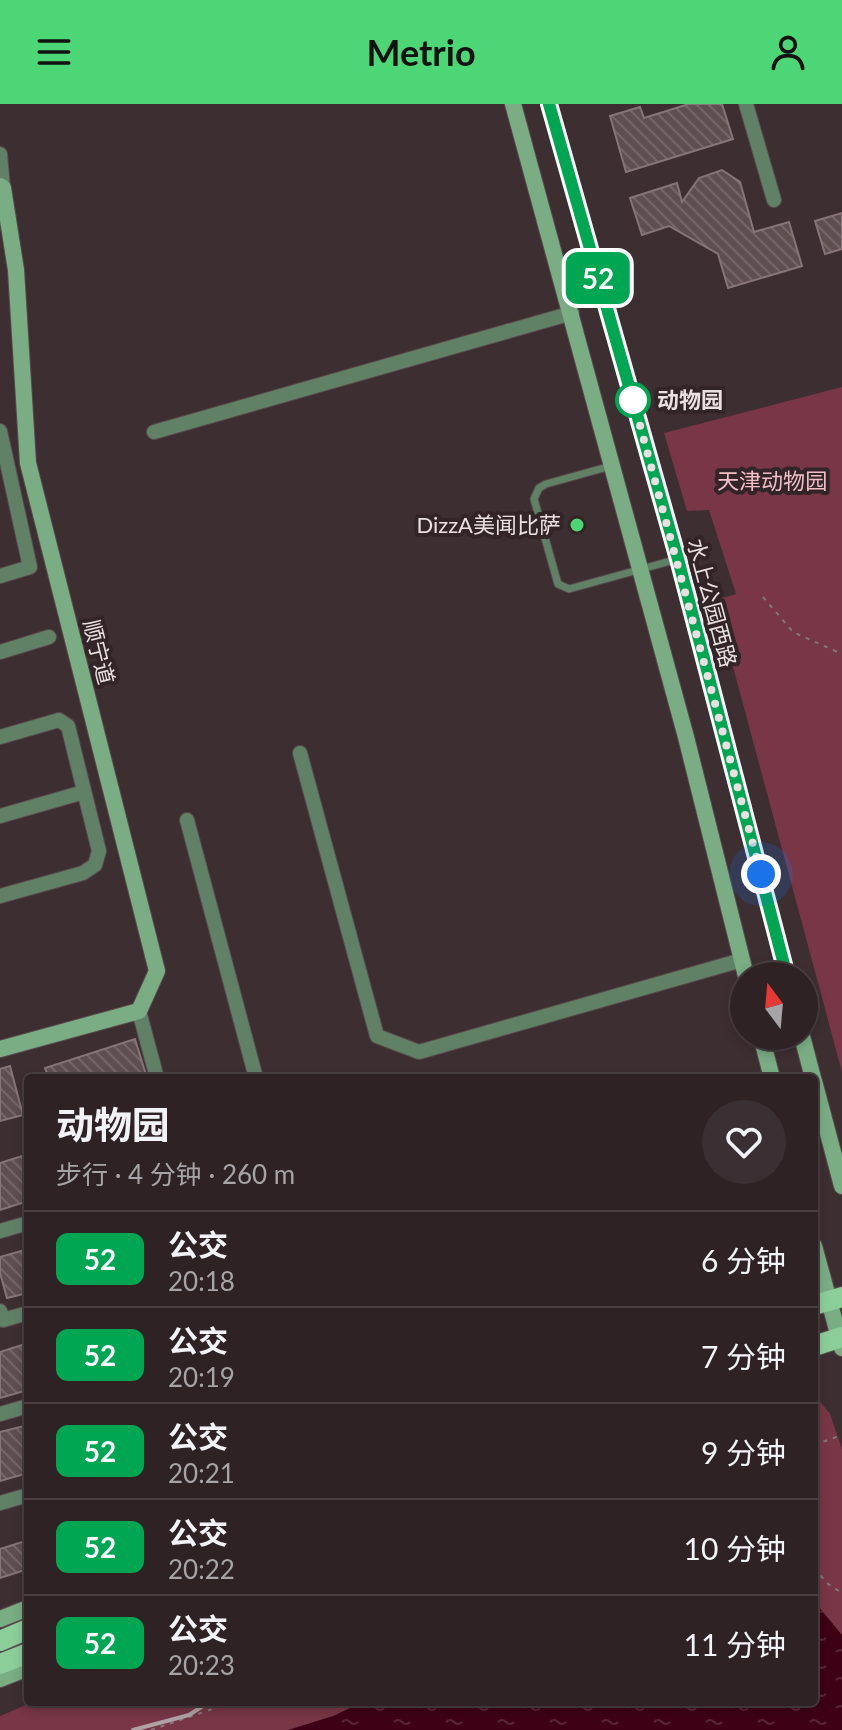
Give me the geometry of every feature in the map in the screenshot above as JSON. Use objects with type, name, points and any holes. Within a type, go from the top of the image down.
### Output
[{"type":"main road","points":[[513,104],[686,737],[742,962]]},
{"type":"main road","name":"水上公园西路","points":[[549,104],[678,559],[783,962]]},
{"type":"main road","name":"顺宁道","points":[[1,187],[16,270],[28,463],[157,971],[139,1011]]},
{"type":"main road","points":[[0,1049],[139,1011]]},
{"type":"main road","points":[[765,1050],[771,1074]]},
{"type":"main road","points":[[806,1050],[812,1074]]},
{"type":"main road","points":[[818,1095],[842,1186]]},
{"type":"main road","points":[[818,1262],[841,1341],[818,1345]]},
{"type":"main road","points":[[0,1619],[24,1610]]},
{"type":"main road","points":[[0,1641],[24,1631]]},
{"type":"main road","points":[[0,1664],[24,1655]]},
{"type":"main road","points":[[0,1679],[24,1670]]},
{"type":"street","points":[[746,104],[774,200]]},
{"type":"street","name":"顺宁道","points":[[0,154],[1,187]]},
{"type":"street","points":[[154,432],[572,313]]},
{"type":"street","points":[[0,431],[6,494],[30,567],[0,576]]},
{"type":"street","points":[[0,652],[49,637]]},
{"type":"street","points":[[0,737],[59,720],[68,726],[99,851],[95,865],[83,873],[0,896]]},
{"type":"street","points":[[300,753],[377,1036],[419,1052],[730,972]]},
{"type":"street","points":[[0,816],[84,792]]},
{"type":"street","points":[[187,820],[255,1074]]},
{"type":"street","points":[[139,1011],[156,1074]]},
{"type":"street","points":[[0,1231],[24,1224]]},
{"type":"street","points":[[1,1317],[24,1314]]},
{"type":"street","points":[[0,1414],[24,1407]]},
{"type":"street","points":[[0,1503],[24,1496]]},
{"type":"lane","points":[[612,466],[546,484],[535,493],[555,580],[563,588],[569,589],[678,559]]},
{"type":"path","points":[[763,597],[793,632],[842,654]]},
{"type":"path","points":[[818,1444],[842,1435]]},
{"type":"path","points":[[818,1573],[842,1593]]},
{"type":"path","points":[[151,1730],[221,1706]]},
{"type":"green space","name":"天津动物园","points":[[842,387],[842,1072],[818,983],[818,962],[812,962],[715,600],[736,594],[709,510],[687,511],[664,433]]},
{"type":"green space","points":[[818,1399],[830,1414],[842,1449],[842,1730],[0,1730],[0,1716],[24,1706],[818,1706]]},
{"type":"water","points":[[818,1606],[842,1635],[842,1730],[288,1730],[354,1706],[818,1706]]},
{"type":"building","points":[[689,104],[722,104],[733,139],[626,172],[610,116],[640,107],[644,118]]},
{"type":"building","points":[[722,170],[740,182],[754,232],[789,222],[802,266],[728,288],[718,254],[669,226],[642,235],[630,198],[677,183],[682,202],[699,178]]},
{"type":"building","points":[[842,213],[842,249],[825,254],[815,221]]},
{"type":"building","points":[[135,1039],[146,1074],[47,1074],[45,1068]]},
{"type":"building","points":[[10,1066],[23,1115],[0,1121],[0,1069]]},
{"type":"building","points":[[24,1155],[24,1202],[0,1210],[0,1163]]},
{"type":"building","points":[[24,1250],[24,1294],[7,1298],[0,1273],[0,1257]]},
{"type":"building","points":[[24,1344],[24,1391],[0,1398],[0,1352]]},
{"type":"building","points":[[24,1426],[24,1474],[0,1481],[0,1432]]},
{"type":"building","points":[[24,1541],[24,1570],[0,1578],[0,1549]]},
{"type":"railway","points":[[133,1730],[189,1715],[203,1706]]},
{"type":"bus line","name":"52","points":[[549,104],[678,559],[783,962]]},
{"type":"place","name":"动物园","points":[[633,400]]},
{"type":"place","name":"DizzA美闻比萨","points":[[577,525]]},
{"type":"route","points":[[633,400],[631,392],[761,874]]}]
